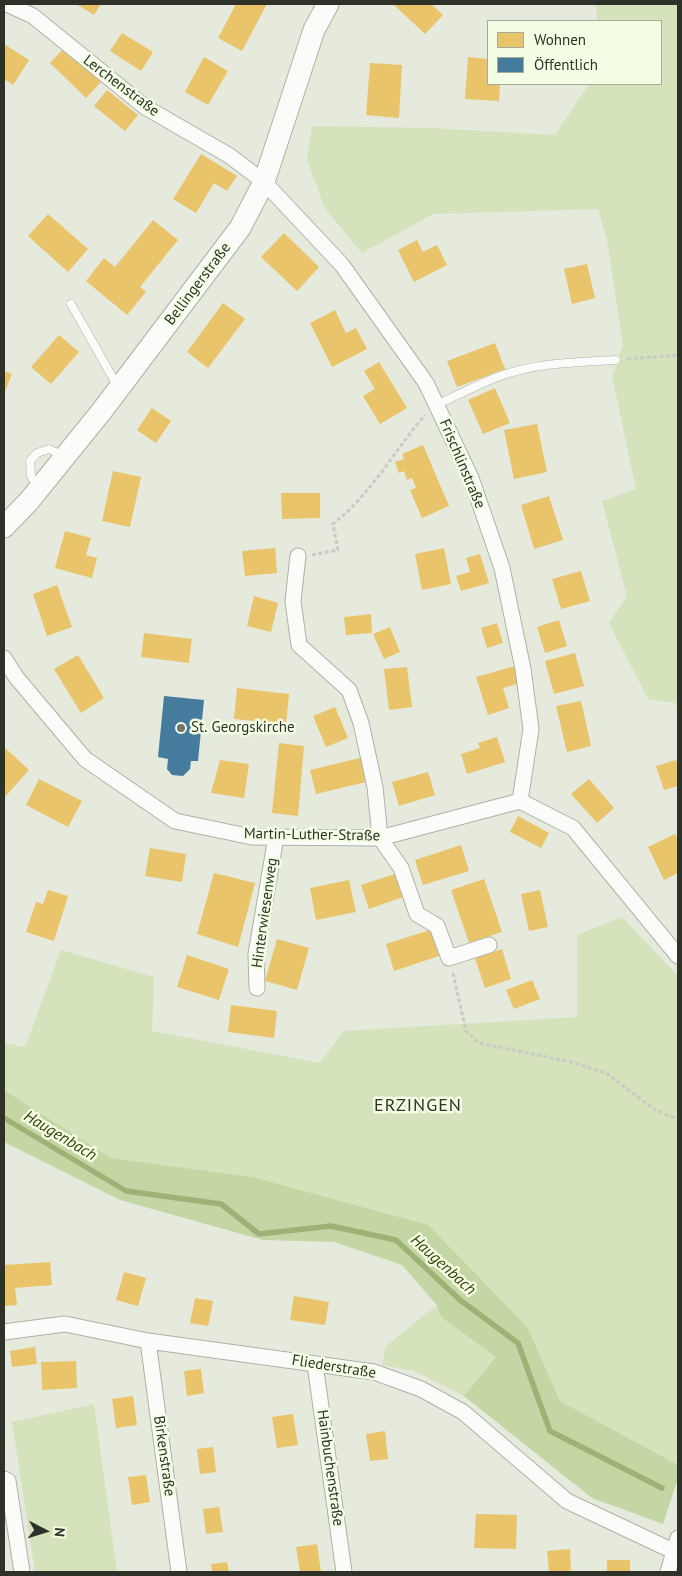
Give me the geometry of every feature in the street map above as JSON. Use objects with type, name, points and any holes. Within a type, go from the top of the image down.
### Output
[{"type":"street","name":"Lerchenstraße","points":[[7,4],[33,16],[145,108],[230,156],[264,182]]},
{"type":"street","name":"Bellingerstraße","points":[[4,527],[39,490],[66,456],[240,228],[264,182],[314,30],[328,4]]},
{"type":"street","name":"Frischlinstraße","points":[[264,182],[342,265],[426,383],[471,478],[502,568],[523,669],[531,729],[520,800]]},
{"type":"street","points":[[298,556],[293,601],[299,645],[349,690],[361,723],[373,778],[380,838],[401,868],[417,914],[436,926],[449,958],[488,945]]},
{"type":"street","name":"Martin-Luther-Straße","points":[[4,658],[16,676],[85,759],[175,821],[252,837],[380,838],[520,800]]},
{"type":"street","points":[[520,800],[573,828],[678,956]]},
{"type":"street","name":"Hinterwiesenweg","points":[[257,988],[256,954],[276,837]]},
{"type":"street","name":"Fliederstraße","points":[[4,1332],[65,1324],[148,1341],[374,1372],[421,1389],[463,1412],[567,1501],[677,1545]]},
{"type":"street","name":"Birkenstraße","points":[[148,1341],[179,1572]]},
{"type":"street","name":"Hainbuchenstraße","points":[[315,1364],[344,1572]]},
{"type":"street","points":[[4,1479],[8,1481],[22,1572]]},
{"type":"street","points":[[668,1572],[677,1545]]},
{"type":"lane","points":[[71,304],[118,389]]},
{"type":"lane","points":[[437,405],[498,376],[566,362],[616,360]]},
{"type":"path","points":[[616,360],[678,355]]},
{"type":"path","points":[[298,556],[338,550],[333,524],[352,508],[380,476],[424,416],[437,405]]},
{"type":"path","points":[[449,958],[466,1031],[479,1043],[570,1062],[606,1073],[654,1109],[671,1117],[678,1118]]},
{"type":"green space","points":[[596,4],[678,4],[678,709],[675,703],[648,699],[609,623],[627,596],[602,501],[636,489],[612,376],[623,345],[607,240],[598,209],[433,214],[362,253],[324,207],[307,159],[312,126],[432,128],[555,135],[588,85],[662,85],[662,20],[597,20]]},
{"type":"green space","points":[[622,917],[678,976],[678,1465],[560,1401],[528,1328],[252,1177],[111,1158],[4,1090],[4,1043],[25,1047],[61,950],[154,977],[152,1031],[320,1063],[343,1031],[577,1017],[577,935]]},
{"type":"green space","points":[[4,1090],[111,1158],[252,1177],[428,1225],[528,1328],[560,1401],[678,1465],[678,1478],[663,1524],[592,1498],[464,1396],[496,1357],[441,1317],[437,1305],[402,1265],[334,1242],[263,1240],[120,1200],[4,1142]]},
{"type":"green space","points":[[437,1305],[441,1317],[496,1357],[464,1396],[414,1371],[382,1365],[386,1346]]},
{"type":"green space","points":[[94,1404],[117,1572],[35,1572],[12,1422]]},
{"type":"building: Wohnen","points":[[76,4],[101,4],[94,15]]},
{"type":"building: Wohnen","points":[[236,4],[267,4],[242,51],[218,38]]},
{"type":"building: Wohnen","points":[[393,4],[431,4],[443,15],[425,34]]},
{"type":"building: Wohnen","points":[[122,33],[153,52],[141,71],[110,51]]},
{"type":"building: Wohnen","points":[[4,44],[29,60],[13,85],[4,79]]},
{"type":"building: Wohnen","points":[[65,47],[101,82],[86,98],[50,63]]},
{"type":"building: Wohnen","points":[[204,57],[228,71],[208,105],[185,92]]},
{"type":"building: Wohnen","points":[[468,57],[487,59],[487,85],[500,85],[499,101],[465,99]]},
{"type":"building: Wohnen","points":[[370,63],[402,65],[399,118],[366,115]]},
{"type":"building: Wohnen","points":[[107,90],[138,115],[125,131],[94,106]]},
{"type":"building: Wohnen","points":[[201,154],[237,176],[227,191],[214,183],[196,213],[173,199]]},
{"type":"building: Wohnen","points":[[48,214],[88,249],[68,272],[28,236]]},
{"type":"building: Wohnen","points":[[153,220],[178,240],[140,287],[146,292],[127,315],[86,281],[104,258],[115,267]]},
{"type":"building: Wohnen","points":[[284,233],[319,267],[297,291],[261,257]]},
{"type":"building: Wohnen","points":[[417,240],[423,252],[437,245],[447,265],[414,282],[398,250]]},
{"type":"building: Wohnen","points":[[587,264],[595,298],[572,304],[564,269]]},
{"type":"building: Wohnen","points":[[223,303],[245,319],[208,368],[187,352]]},
{"type":"building: Wohnen","points":[[335,310],[346,333],[356,328],[367,349],[332,367],[310,323]]},
{"type":"building: Wohnen","points":[[59,335],[79,352],[51,384],[31,367]]},
{"type":"building: Wohnen","points":[[495,343],[505,369],[457,387],[447,361]]},
{"type":"building: Wohnen","points":[[379,362],[407,408],[380,424],[363,396],[375,389],[364,371]]},
{"type":"building: Wohnen","points":[[4,371],[12,374],[4,394]]},
{"type":"building: Wohnen","points":[[495,388],[510,423],[483,434],[468,400]]},
{"type":"building: Wohnen","points":[[152,408],[171,421],[156,443],[137,430]]},
{"type":"building: Wohnen","points":[[537,424],[547,472],[514,479],[504,430]]},
{"type":"building: Wohnen","points":[[423,445],[449,506],[422,518],[410,490],[416,488],[412,478],[407,480],[404,471],[399,473],[395,462],[404,459],[402,454]]},
{"type":"building: Wohnen","points":[[113,471],[141,477],[130,527],[102,521]]},
{"type":"building: Wohnen","points":[[281,493],[320,493],[320,518],[282,519]]},
{"type":"building: Wohnen","points":[[549,496],[563,540],[534,549],[521,505]]},
{"type":"building: Wohnen","points":[[65,531],[91,538],[86,555],[97,558],[92,578],[55,568]]},
{"type":"building: Wohnen","points":[[275,548],[277,573],[245,576],[242,551]]},
{"type":"building: Wohnen","points":[[444,548],[451,584],[422,590],[415,554]]},
{"type":"building: Wohnen","points":[[480,554],[489,583],[461,591],[456,576],[470,572],[466,558]]},
{"type":"building: Wohnen","points":[[581,571],[590,601],[561,609],[552,579]]},
{"type":"building: Wohnen","points":[[57,585],[72,627],[47,636],[33,594]]},
{"type":"building: Wohnen","points":[[254,596],[278,603],[271,632],[247,626]]},
{"type":"building: Wohnen","points":[[371,614],[372,633],[346,635],[344,617]]},
{"type":"building: Wohnen","points":[[559,620],[567,646],[545,653],[537,627]]},
{"type":"building: Wohnen","points":[[497,623],[503,643],[487,648],[481,628]]},
{"type":"building: Wohnen","points":[[390,627],[400,652],[384,659],[373,634]]},
{"type":"building: Wohnen","points":[[144,633],[192,639],[189,663],[141,657]]},
{"type":"building: Wohnen","points":[[575,653],[584,686],[554,694],[545,661]]},
{"type":"building: Wohnen","points":[[78,655],[104,698],[81,713],[54,669]]},
{"type":"building: Wohnen","points":[[515,666],[520,683],[503,688],[509,708],[488,715],[476,677]]},
{"type":"building: Wohnen","points":[[407,667],[412,707],[389,710],[384,669]]},
{"type":"building: Wohnen","points":[[237,688],[289,694],[286,724],[234,719]]},
{"type":"building: Wohnen","points":[[581,701],[591,746],[567,752],[556,706]]},
{"type":"building: Wohnen","points":[[335,707],[348,738],[326,747],[313,716]]},
{"type":"building: Wohnen","points":[[497,737],[505,762],[467,774],[461,754],[480,748],[478,743]]},
{"type":"building: Wohnen","points":[[279,743],[304,746],[298,816],[272,813]]},
{"type":"building: Wohnen","points":[[4,747],[29,770],[4,798]]},
{"type":"building: Wohnen","points":[[364,757],[370,781],[316,794],[310,770]]},
{"type":"building: Wohnen","points":[[220,760],[249,764],[244,798],[211,793]]},
{"type":"building: Wohnen","points":[[676,760],[678,786],[664,790],[656,766]]},
{"type":"building: Wohnen","points":[[428,772],[435,795],[399,806],[392,782]]},
{"type":"building: Wohnen","points":[[39,779],[82,801],[68,827],[26,805]]},
{"type":"building: Wohnen","points":[[589,779],[614,808],[597,823],[571,794]]},
{"type":"building: Wohnen","points":[[518,816],[549,833],[541,848],[510,832]]},
{"type":"building: Wohnen","points":[[675,834],[678,841],[678,873],[664,880],[648,847]]},
{"type":"building: Wohnen","points":[[461,845],[469,871],[423,885],[415,860]]},
{"type":"building: Wohnen","points":[[150,848],[186,854],[182,882],[145,876]]},
{"type":"building: Wohnen","points":[[214,873],[255,883],[238,947],[197,934]]},
{"type":"building: Wohnen","points":[[398,873],[406,896],[369,909],[361,885]]},
{"type":"building: Wohnen","points":[[484,879],[502,932],[469,943],[451,890]]},
{"type":"building: Wohnen","points":[[349,880],[356,912],[316,920],[310,888]]},
{"type":"building: Wohnen","points":[[48,890],[68,896],[54,941],[26,932],[36,902],[43,904]]},
{"type":"building: Wohnen","points":[[540,890],[548,927],[529,931],[521,894]]},
{"type":"building: Wohnen","points":[[430,930],[439,956],[394,971],[386,944]]},
{"type":"building: Wohnen","points":[[277,939],[309,948],[297,990],[265,981]]},
{"type":"building: Wohnen","points":[[502,949],[511,979],[485,988],[475,958]]},
{"type":"building: Wohnen","points":[[187,955],[229,969],[219,1000],[177,987]]},
{"type":"building: Wohnen","points":[[532,980],[540,999],[514,1009],[506,990]]},
{"type":"building: Wohnen","points":[[231,1005],[277,1011],[274,1038],[228,1032]]},
{"type":"building: Wohnen","points":[[50,1262],[52,1285],[15,1288],[17,1305],[4,1306],[4,1265]]},
{"type":"building: Wohnen","points":[[124,1272],[146,1278],[138,1306],[116,1300]]},
{"type":"building: Wohnen","points":[[294,1296],[329,1302],[325,1325],[290,1320]]},
{"type":"building: Wohnen","points":[[195,1298],[213,1301],[208,1326],[190,1323]]},
{"type":"building: Wohnen","points":[[35,1347],[37,1364],[12,1367],[10,1351]]},
{"type":"building: Wohnen","points":[[76,1361],[77,1388],[42,1390],[41,1362]]},
{"type":"building: Wohnen","points":[[201,1369],[204,1393],[187,1396],[184,1371]]},
{"type":"building: Wohnen","points":[[133,1396],[137,1425],[116,1428],[112,1399]]},
{"type":"building: Wohnen","points":[[293,1414],[298,1445],[277,1448],[272,1417]]},
{"type":"building: Wohnen","points":[[385,1431],[388,1459],[370,1461],[366,1434]]},
{"type":"building: Wohnen","points":[[213,1447],[216,1472],[200,1474],[197,1449]]},
{"type":"building: Wohnen","points":[[146,1475],[150,1502],[132,1505],[128,1477]]},
{"type":"building: Wohnen","points":[[219,1507],[223,1532],[206,1534],[203,1509]]},
{"type":"building: Wohnen","points":[[476,1514],[517,1515],[516,1549],[474,1548]]},
{"type":"building: Wohnen","points":[[317,1544],[321,1572],[300,1572],[296,1547]]},
{"type":"building: Wohnen","points":[[570,1549],[571,1572],[549,1572],[547,1551]]},
{"type":"building: Wohnen","points":[[607,1560],[630,1560],[630,1572],[607,1572]]},
{"type":"building: Wohnen","points":[[227,1562],[229,1572],[212,1572],[211,1564]]},
{"type":"building: Öffentlich","name":"St. Georgskirche","points":[[164,696],[204,700],[198,761],[191,761],[190,769],[183,776],[172,775],[167,769],[168,759],[158,757]]},
{"type":"waterway","name":"Haugenbach","points":[[4,1118],[126,1191],[221,1204],[259,1234],[331,1226],[396,1240],[460,1300],[518,1343],[550,1431],[662,1488]]},
{"type":"place","name":"St. Georgskirche","points":[[181,728]]},
{"type":"district","name":"ERZINGEN","points":[[418,1106]]}]
